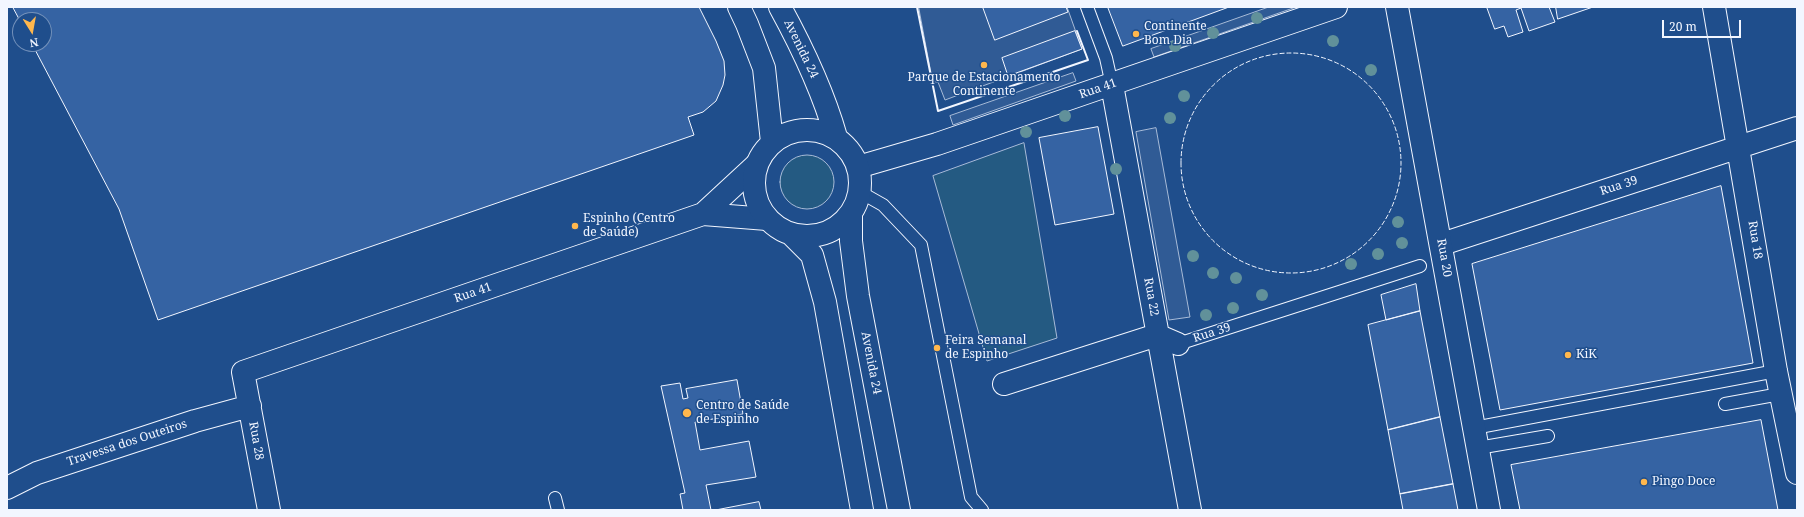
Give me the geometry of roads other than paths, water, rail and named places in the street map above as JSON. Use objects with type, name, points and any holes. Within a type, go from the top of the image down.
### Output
[{"type":"street","name":"Avenida 24","points":[[780,7],[806,54],[826,104],[836,137]]},
{"type":"street","name":"Rua 41","points":[[858,167],[937,144],[1336,7]]},
{"type":"street","name":"Rua 20","points":[[1397,7],[1442,244],[1489,510]]},
{"type":"street","name":"Rua 18","points":[[1714,7],[1739,146],[1780,394],[1797,474]]},
{"type":"street","points":[[743,15],[764,68],[772,142]]},
{"type":"street","name":"Rua 22","points":[[1112,85],[1190,510]]},
{"type":"street","name":"Rua 39","points":[[1442,244],[1797,128]]},
{"type":"street","name":"Avenida 24","points":[[798,130],[812,130],[836,137],[846,145],[854,155],[861,179],[857,204],[850,215],[842,224],[831,231],[819,235],[805,236],[791,234],[778,228],[767,219],[759,207],[755,195],[754,179],[756,165],[763,152],[772,142],[784,134],[798,130]]},
{"type":"street","name":"Rua 41","points":[[704,214],[756,165]]},
{"type":"street","name":"Rua 41","points":[[243,372],[704,214],[767,219]]},
{"type":"street","name":"Avenida 24","points":[[850,215],[851,241],[858,296],[899,510]]},
{"type":"street","name":"Avenida 24","points":[[791,234],[812,255],[825,302],[862,510]]},
{"type":"street","name":"Rua 39","points":[[1158,335],[1178,344]]},
{"type":"street","points":[[1004,384],[1158,335]]},
{"type":"street","name":"Rua 28","points":[[243,372],[269,510]]},
{"type":"street","name":"Travessa dos Outeiros","points":[[7,488],[37,473],[195,421],[250,406]]},
{"type":"lane","points":[[1087,7],[1106,58],[1112,85]]},
{"type":"lane","points":[[860,192],[883,205],[922,245],[971,497],[982,510]]},
{"type":"lane","name":"Rua 39","points":[[1178,344],[1420,266]]},
{"type":"lane","points":[[1476,438],[1776,371]]},
{"type":"lane","points":[[1725,404],[1780,394]]},
{"type":"lane","points":[[1476,438],[1548,436]]},
{"type":"place","name":"Continente Bom Dia","points":[[1136,34]]},
{"type":"place","name":"Parque de Estacionamento Continente","points":[[984,65]]},
{"type":"place","name":"Espinho (Centro de Saúde)","points":[[575,226]]},
{"type":"place","name":"Feira Semanal de Espinho","points":[[937,348]]},
{"type":"place","name":"KiK","points":[[1568,355]]},
{"type":"place","name":"Centro de Saúde de Espinho","points":[[687,413]]},
{"type":"place","name":"Pingo Doce","points":[[1644,482]]}]
